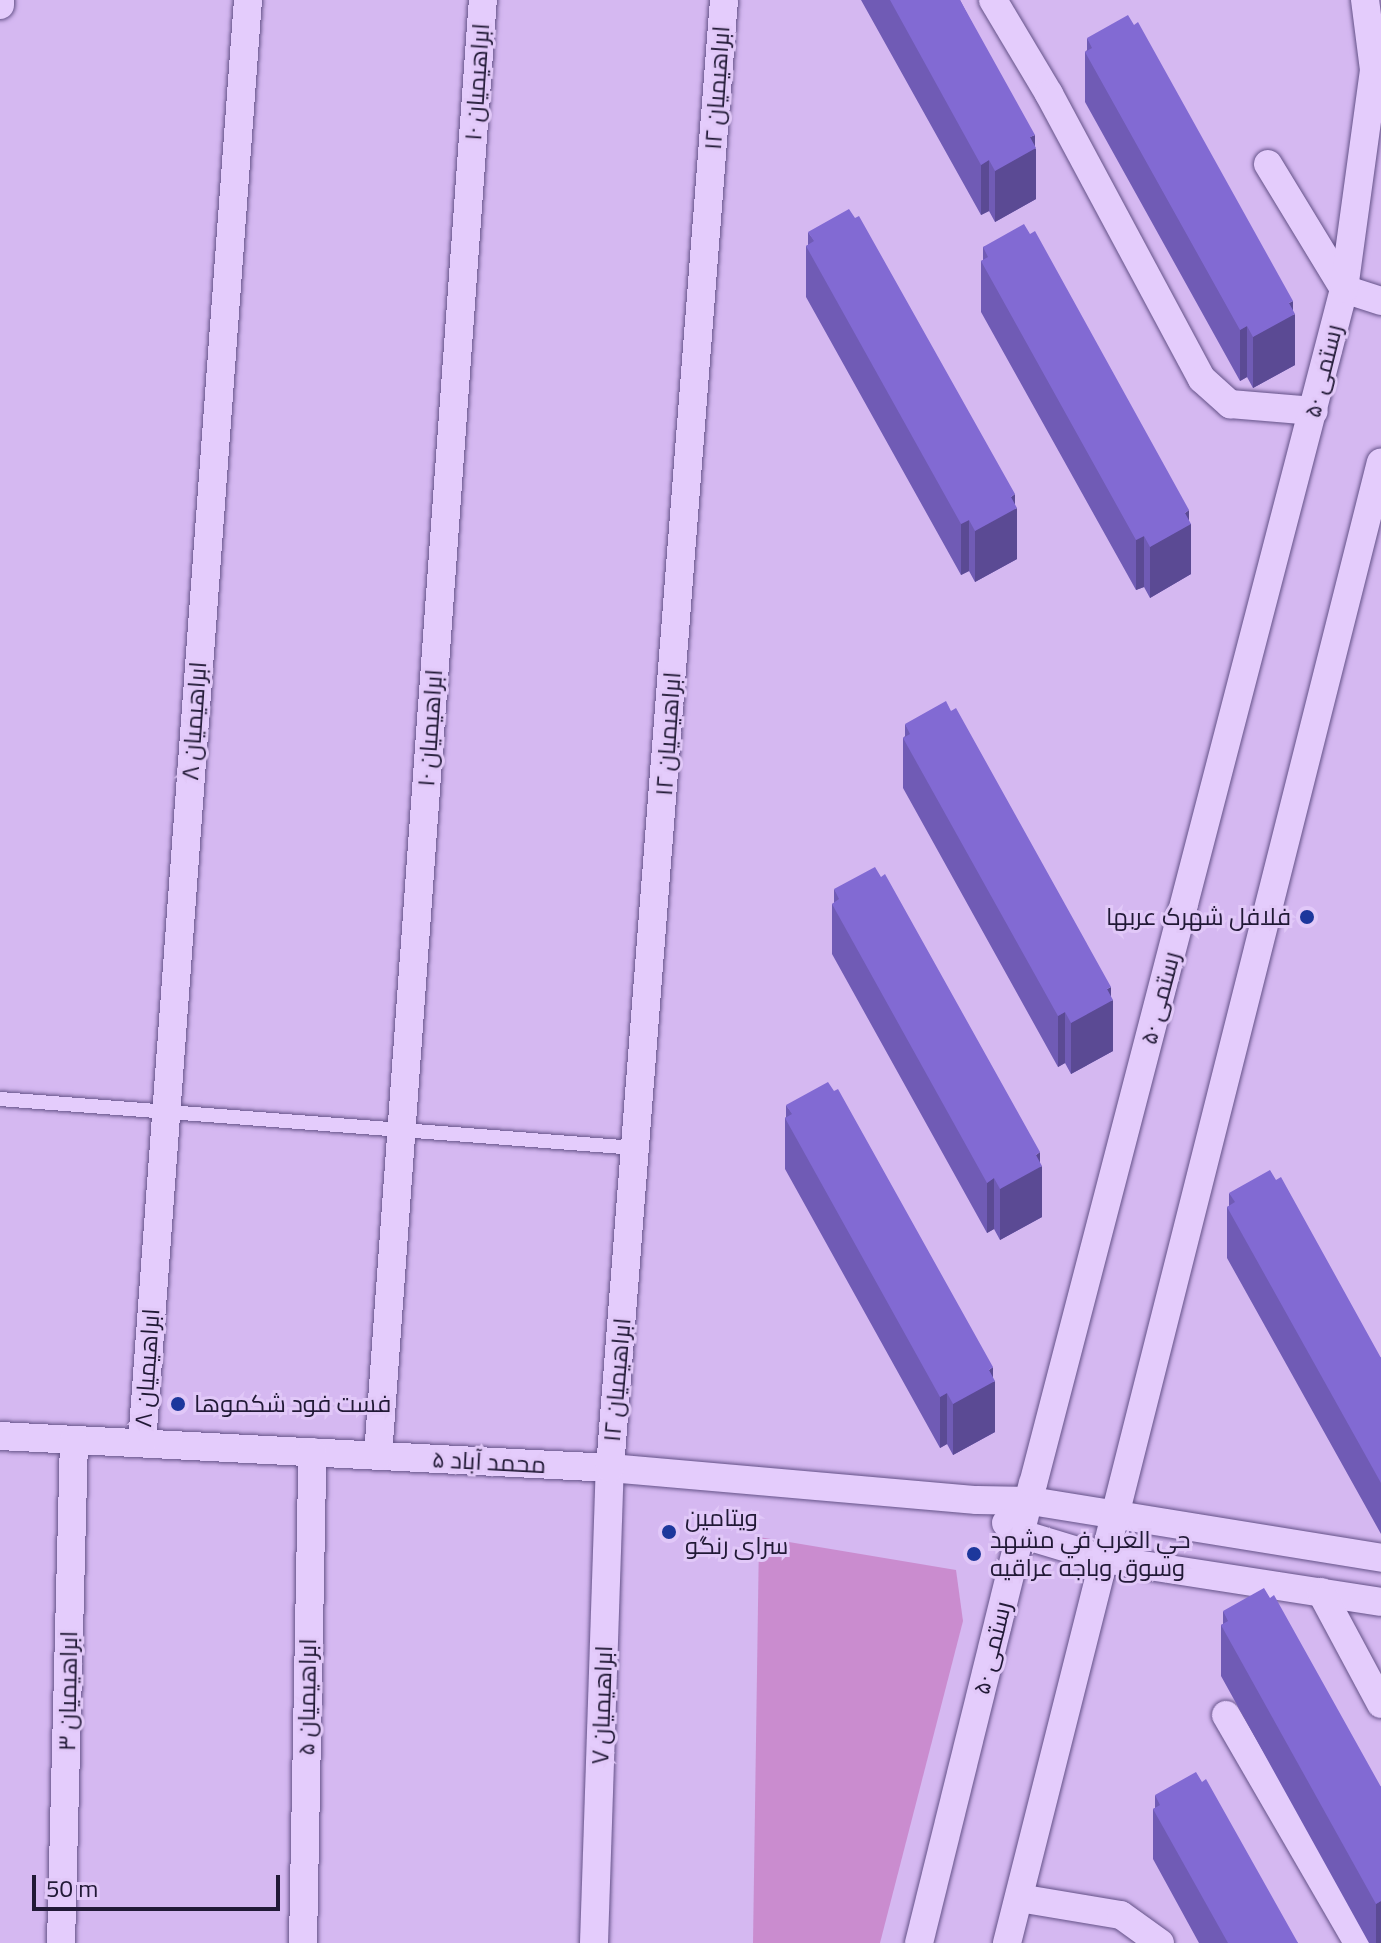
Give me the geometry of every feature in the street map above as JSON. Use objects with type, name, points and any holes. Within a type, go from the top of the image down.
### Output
[{"type":"street","name":"ابراهیمیان ۸","points":[[142,1443],[248,0]]},
{"type":"street","name":"ابراهیمیان ۱۰","points":[[378,1456],[483,0]]},
{"type":"street","name":"ابراهیمیان ۱۲","points":[[610,1468],[724,0]]},
{"type":"street","points":[[993,0],[1049,94],[1202,379],[1230,404],[1314,411]]},
{"type":"street","name":"رستمی ۵۰","points":[[919,1943],[1033,1484],[1344,289],[1374,70],[1365,0]]},
{"type":"street","points":[[1268,164],[1344,289],[1381,301]]},
{"type":"street","points":[[1007,1943],[1381,462]]},
{"type":"street","name":"محمد آباد ۵","points":[[0,1436],[610,1468],[977,1500],[1031,1501],[1381,1558]]},
{"type":"street","name":"ابراهیمیان ۳","points":[[61,1943],[74,1440]]},
{"type":"street","name":"ابراهیمیان ۵","points":[[303,1943],[312,1452]]},
{"type":"street","name":"ابراهیمیان ۷","points":[[594,1943],[610,1468]]},
{"type":"street","points":[[977,1500],[1021,1534],[1104,1559],[1381,1602]]},
{"type":"street","points":[[1321,1592],[1381,1704]]},
{"type":"street","points":[[1226,1715],[1358,1943]]},
{"type":"street","points":[[1019,1898],[1121,1915],[1160,1943]]},
{"type":"lane","points":[[0,1099],[636,1148]]},
{"type":"shaded area","points":[[759,1537],[956,1570],[963,1621],[880,1943],[753,1943]]},
{"type":"building","points":[[890,0],[960,0],[1035,135],[1030,137],[1036,148],[995,171],[989,160],[981,165]]},
{"type":"building","points":[[1128,15],[1134,25],[1138,22],[1293,301],[1289,303],[1295,314],[1253,337],[1247,326],[1240,330],[1085,52],[1092,48],[1087,38]]},
{"type":"building","points":[[849,209],[855,218],[859,216],[1015,494],[1011,497],[1017,508],[975,531],[969,520],[961,524],[806,246],[814,241],[808,232]]},
{"type":"building","points":[[1024,224],[1030,234],[1035,231],[1189,510],[1185,513],[1191,524],[1150,547],[1144,536],[1136,540],[981,261],[988,257],[983,247]]},
{"type":"building","points":[[946,701],[951,711],[956,708],[1111,987],[1107,989],[1113,1000],[1071,1023],[1065,1012],[1058,1016],[903,738],[910,734],[905,724]]},
{"type":"building","points":[[875,867],[881,877],[885,874],[1040,1152],[1036,1155],[1042,1166],[1000,1189],[994,1178],[987,1183],[832,904],[839,899],[834,889]]},
{"type":"building","points":[[828,1082],[834,1091],[838,1089],[993,1367],[989,1370],[995,1381],[953,1404],[947,1393],[940,1397],[785,1118],[792,1114],[786,1105]]},
{"type":"building","points":[[1270,1170],[1276,1180],[1281,1177],[1381,1358],[1381,1483],[1227,1207],[1235,1202],[1229,1193]]},
{"type":"building","points":[[1264,1588],[1270,1598],[1274,1595],[1381,1787],[1381,1901],[1376,1904],[1221,1625],[1228,1621],[1223,1611]]},
{"type":"building","points":[[1196,1772],[1202,1782],[1206,1779],[1298,1943],[1228,1943],[1153,1809],[1160,1805],[1155,1795]]},
{"type":"place","name":"فلافل شهرک عربها","points":[[1307,917]]},
{"type":"place","name":"فست فود شکموها","points":[[178,1404]]},
{"type":"place","name":"ویتامین سرای رنگو","points":[[669,1532]]},
{"type":"place","name":"حي العرب في مشهد وسوق وباجه عراقيه","points":[[974,1554]]}]
